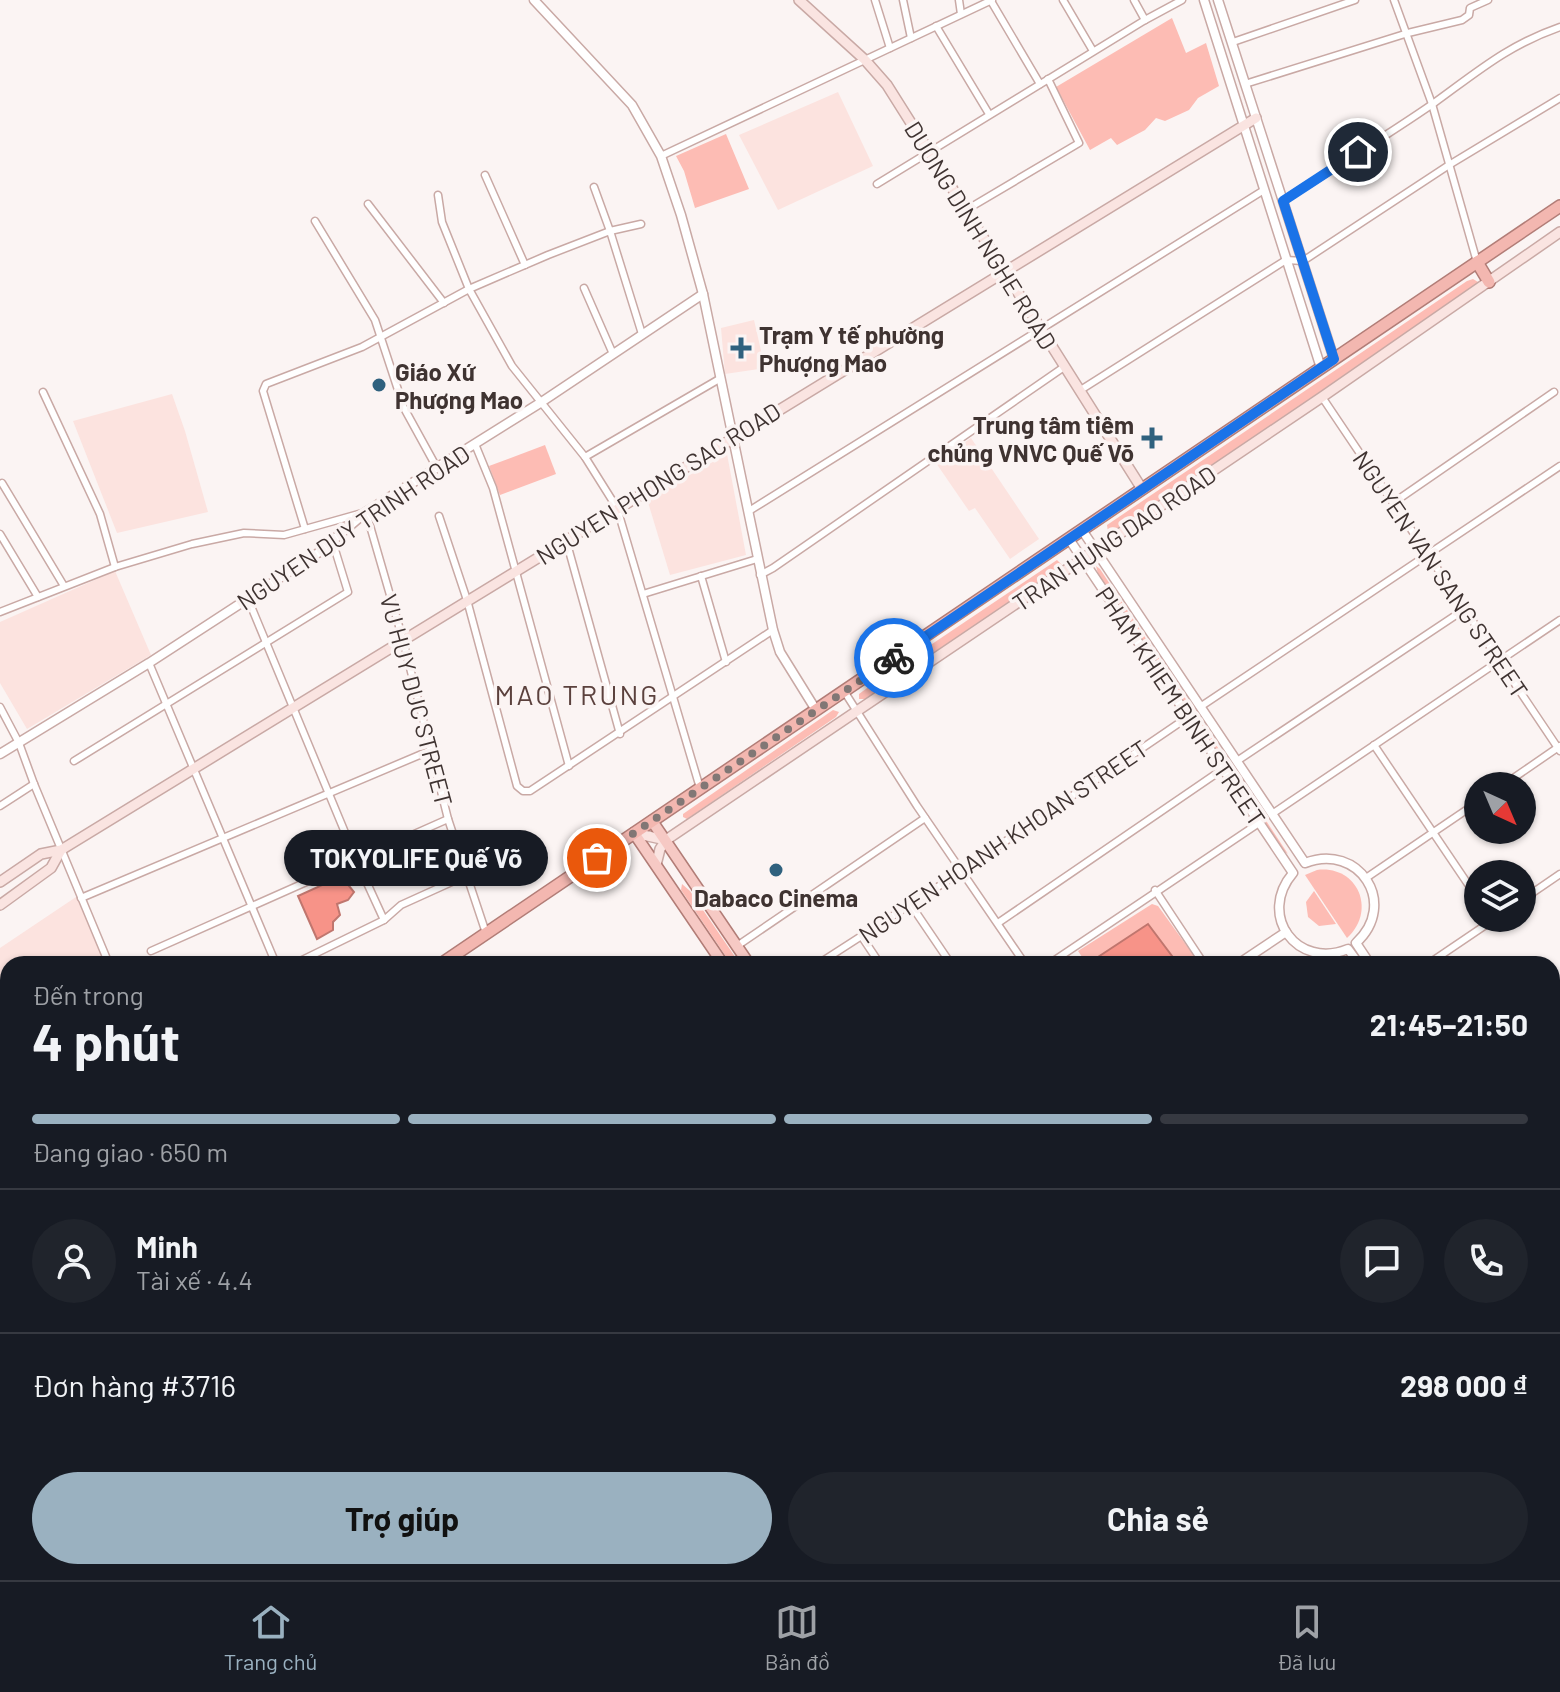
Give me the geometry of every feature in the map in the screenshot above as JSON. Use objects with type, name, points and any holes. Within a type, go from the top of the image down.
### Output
[{"type":"highway","name":"TRAN HUNG DAO ROAD","points":[[453,956],[1560,206]]},
{"type":"highway","points":[[1477,262],[1489,282]]},
{"type":"main road","name":"DUONG DINH NGHE ROAD","points":[[799,0],[865,60],[887,85],[1142,489]]},
{"type":"main road","name":"NGUYEN PHONG SAC ROAD","points":[[0,882],[41,854],[61,850],[1256,118]]},
{"type":"main road","name":"TRAN HUNG DAO ROAD","points":[[666,840],[1096,551],[1560,232]]},
{"type":"main road","points":[[652,821],[744,956]]},
{"type":"main road","points":[[634,833],[666,840]]},
{"type":"main road","points":[[634,833],[718,956]]},
{"type":"main road","points":[[656,865],[659,850],[666,840]]},
{"type":"main road","name":"NGUYEN PHONG SAC ROAD","points":[[0,905],[51,868],[61,850]]},
{"type":"street","points":[[534,0],[632,105],[661,156],[703,294],[773,630],[780,652],[816,710]]},
{"type":"street","points":[[875,0],[890,48]]},
{"type":"street","points":[[903,0],[911,38]]},
{"type":"street","points":[[959,0],[961,14]]},
{"type":"street","points":[[661,156],[991,0],[1040,84]]},
{"type":"street","points":[[1063,0],[1093,51]]},
{"type":"street","points":[[1134,0],[1145,20]]},
{"type":"street","points":[[877,184],[1182,0]]},
{"type":"street","points":[[1204,0],[1321,368]]},
{"type":"street","points":[[1218,0],[1334,359]]},
{"type":"street","points":[[1233,42],[1355,0]]},
{"type":"street","points":[[1394,0],[1432,104],[1477,262]]},
{"type":"street","points":[[1245,84],[1408,33],[1462,20],[1469,15],[1467,0]]},
{"type":"street","points":[[1470,8],[1488,0]]},
{"type":"street","points":[[936,26],[989,114]]},
{"type":"street","points":[[1283,201],[1432,104],[1508,49],[1560,27]]},
{"type":"street","points":[[966,210],[1079,143],[1048,79]]},
{"type":"street","points":[[1079,391],[1286,260],[1303,261],[1449,165],[1560,98]]},
{"type":"street","points":[[485,175],[525,265]]},
{"type":"street","points":[[594,187],[642,334]]},
{"type":"street","points":[[749,511],[1264,190]]},
{"type":"street","points":[[438,195],[442,222],[469,289],[512,366],[585,457],[617,508],[700,788]]},
{"type":"street","points":[[368,204],[444,303]]},
{"type":"street","points":[[315,221],[382,336],[404,408],[437,468]]},
{"type":"street","points":[[305,529],[263,388],[273,381],[362,347],[469,289],[610,231],[641,224]]},
{"type":"street","points":[[584,288],[613,354]]},
{"type":"street","name":"NGUYEN DUY TRINH ROAD","points":[[0,754],[248,599],[318,553],[366,512],[540,403],[703,294]]},
{"type":"street","points":[[760,575],[1064,367]]},
{"type":"street","points":[[585,457],[721,378]]},
{"type":"street","points":[[43,392],[100,514],[115,567]]},
{"type":"street","points":[[1393,503],[1554,392]]},
{"type":"street","name":"NGUYEN VAN SANG STREET","points":[[1322,397],[1559,748]]},
{"type":"street","points":[[475,444],[493,488],[569,766]]},
{"type":"street","points":[[1200,707],[1560,466]]},
{"type":"street","points":[[2,483],[64,586]]},
{"type":"street","points":[[0,612],[115,567],[231,535],[258,532],[284,535],[366,512]]},
{"type":"street","name":"VU HUY DUC STREET","points":[[366,512],[403,640],[448,819],[487,933]]},
{"type":"street","points":[[439,516],[467,600],[517,786],[523,791],[530,791],[620,734],[773,630]]},
{"type":"street","name":"PHAM KHIEM BINH STREET","points":[[1082,530],[1305,863],[1327,858],[1342,861],[1355,867],[1366,878]]},
{"type":"street","points":[[0,534],[38,597]]},
{"type":"street","name":"PHAM KHIEM BINH STREET","points":[[1069,539],[1293,873],[1281,892],[1279,906],[1286,932]]},
{"type":"street","points":[[74,761],[348,592],[332,540]]},
{"type":"street","points":[[566,540],[620,734]]},
{"type":"street","points":[[643,594],[757,559]]},
{"type":"street","points":[[701,576],[726,662]]},
{"type":"street","points":[[248,599],[384,920]]},
{"type":"street","points":[[1237,761],[1465,609]]},
{"type":"street","points":[[1272,814],[1560,620]]},
{"type":"street","points":[[149,663],[272,956]]},
{"type":"street","points":[[844,691],[925,818],[1020,956]]},
{"type":"street","points":[[0,707],[19,743],[106,956]]},
{"type":"street","name":"NGUYEN HOANH KHOAN STREET","points":[[831,956],[1188,717]]},
{"type":"street","points":[[1374,745],[1464,878]]},
{"type":"street","points":[[1523,772],[1559,748]]},
{"type":"street","points":[[81,898],[429,751]]},
{"type":"street","points":[[998,923],[1223,769]]},
{"type":"street","points":[[0,806],[34,784]]},
{"type":"street","points":[[1250,956],[1286,932],[1298,945],[1312,952],[1334,953],[1352,946],[1368,930],[1374,911],[1374,897],[1366,878],[1464,812]]},
{"type":"street","points":[[737,946],[925,818]]},
{"type":"street","points":[[151,951],[448,819]]},
{"type":"street","points":[[1060,956],[1259,823]]},
{"type":"street","points":[[1536,890],[1560,874]]},
{"type":"street","points":[[310,956],[384,920],[401,905],[465,876]]},
{"type":"street","points":[[1155,890],[1199,956]]},
{"type":"street","points":[[911,905],[946,956]]},
{"type":"street","points":[[1440,956],[1474,932]]},
{"type":"street","points":[[862,937],[875,956]]},
{"type":"street","points":[[1352,946],[1356,956]]},
{"type":"street","points":[[1352,946],[1362,956]]},
{"type":"shaded area","points":[[1172,18],[1186,53],[1206,43],[1219,86],[1198,98],[1189,110],[1165,121],[1156,118],[1145,130],[1117,145],[1111,138],[1090,150],[1056,87]]},
{"type":"shaded area","points":[[838,92],[873,166],[778,210],[739,135]]},
{"type":"shaded area","points":[[726,134],[749,189],[695,208],[676,156]]},
{"type":"shaded area","points":[[1473,279],[1478,282],[1478,287],[1112,535],[1108,532],[1107,525]]},
{"type":"shaded area","name":"Trạm Y tế phường Phượng Mao","points":[[754,320],[765,368],[725,374],[721,328]]},
{"type":"shaded area","points":[[172,394],[208,512],[117,533],[73,421]]},
{"type":"shaded area","points":[[971,438],[1039,539],[1010,559],[975,508],[969,511],[936,463]]},
{"type":"shaded area","points":[[545,445],[556,474],[500,495],[489,466]]},
{"type":"shaded area","points":[[727,454],[746,555],[670,575],[647,499]]},
{"type":"shaded area","points":[[1057,560],[1062,565],[1058,569],[866,699],[859,699],[859,694],[874,683]]},
{"type":"shaded area","points":[[1096,566],[1100,569],[1288,854],[1098,574]]},
{"type":"shaded area","points":[[115,571],[151,655],[27,729],[0,683],[0,622]]},
{"type":"shaded area","points":[[833,710],[839,712],[836,717],[687,819],[683,817],[683,814]]},
{"type":"shaded area","points":[[1317,870],[1331,870],[1343,875],[1359,892],[1361,915],[1347,938],[1305,875]]},
{"type":"shaded area","points":[[333,880],[345,881],[354,892],[348,900],[337,904],[340,915],[333,922],[333,930],[317,939],[298,896]]},
{"type":"shaded area","points":[[682,884],[690,891],[735,956],[726,956],[681,890]]},
{"type":"shaded area","points":[[1314,891],[1336,924],[1319,926],[1308,917],[1306,902]]},
{"type":"shaded area","points":[[79,895],[105,956],[0,956],[0,948]]},
{"type":"shaded area","points":[[1152,904],[1158,906],[1194,956],[1081,956],[1078,951]]},
{"type":"shaded area","points":[[1148,924],[1172,956],[1100,956]]},
{"type":"way so far","points":[[597,858],[894,658]]},
{"type":"place","name":"Trạm Y tế phường Phượng Mao","points":[[741,348]]},
{"type":"place","name":"Giáo Xứ Phượng Mao","points":[[379,385]]},
{"type":"place","name":"Trung tâm tiêm chủng VNVC Quế Võ","points":[[1152,438]]},
{"type":"place","name":"TOKYOLIFE Quế Võ","points":[[597,858]]},
{"type":"place","name":"Dabaco Cinema","points":[[776,870]]},
{"type":"district","name":"MAO TRUNG","points":[[577,694]]},
{"type":"route","points":[[894,658],[1334,359],[1283,201],[1358,152]]}]
